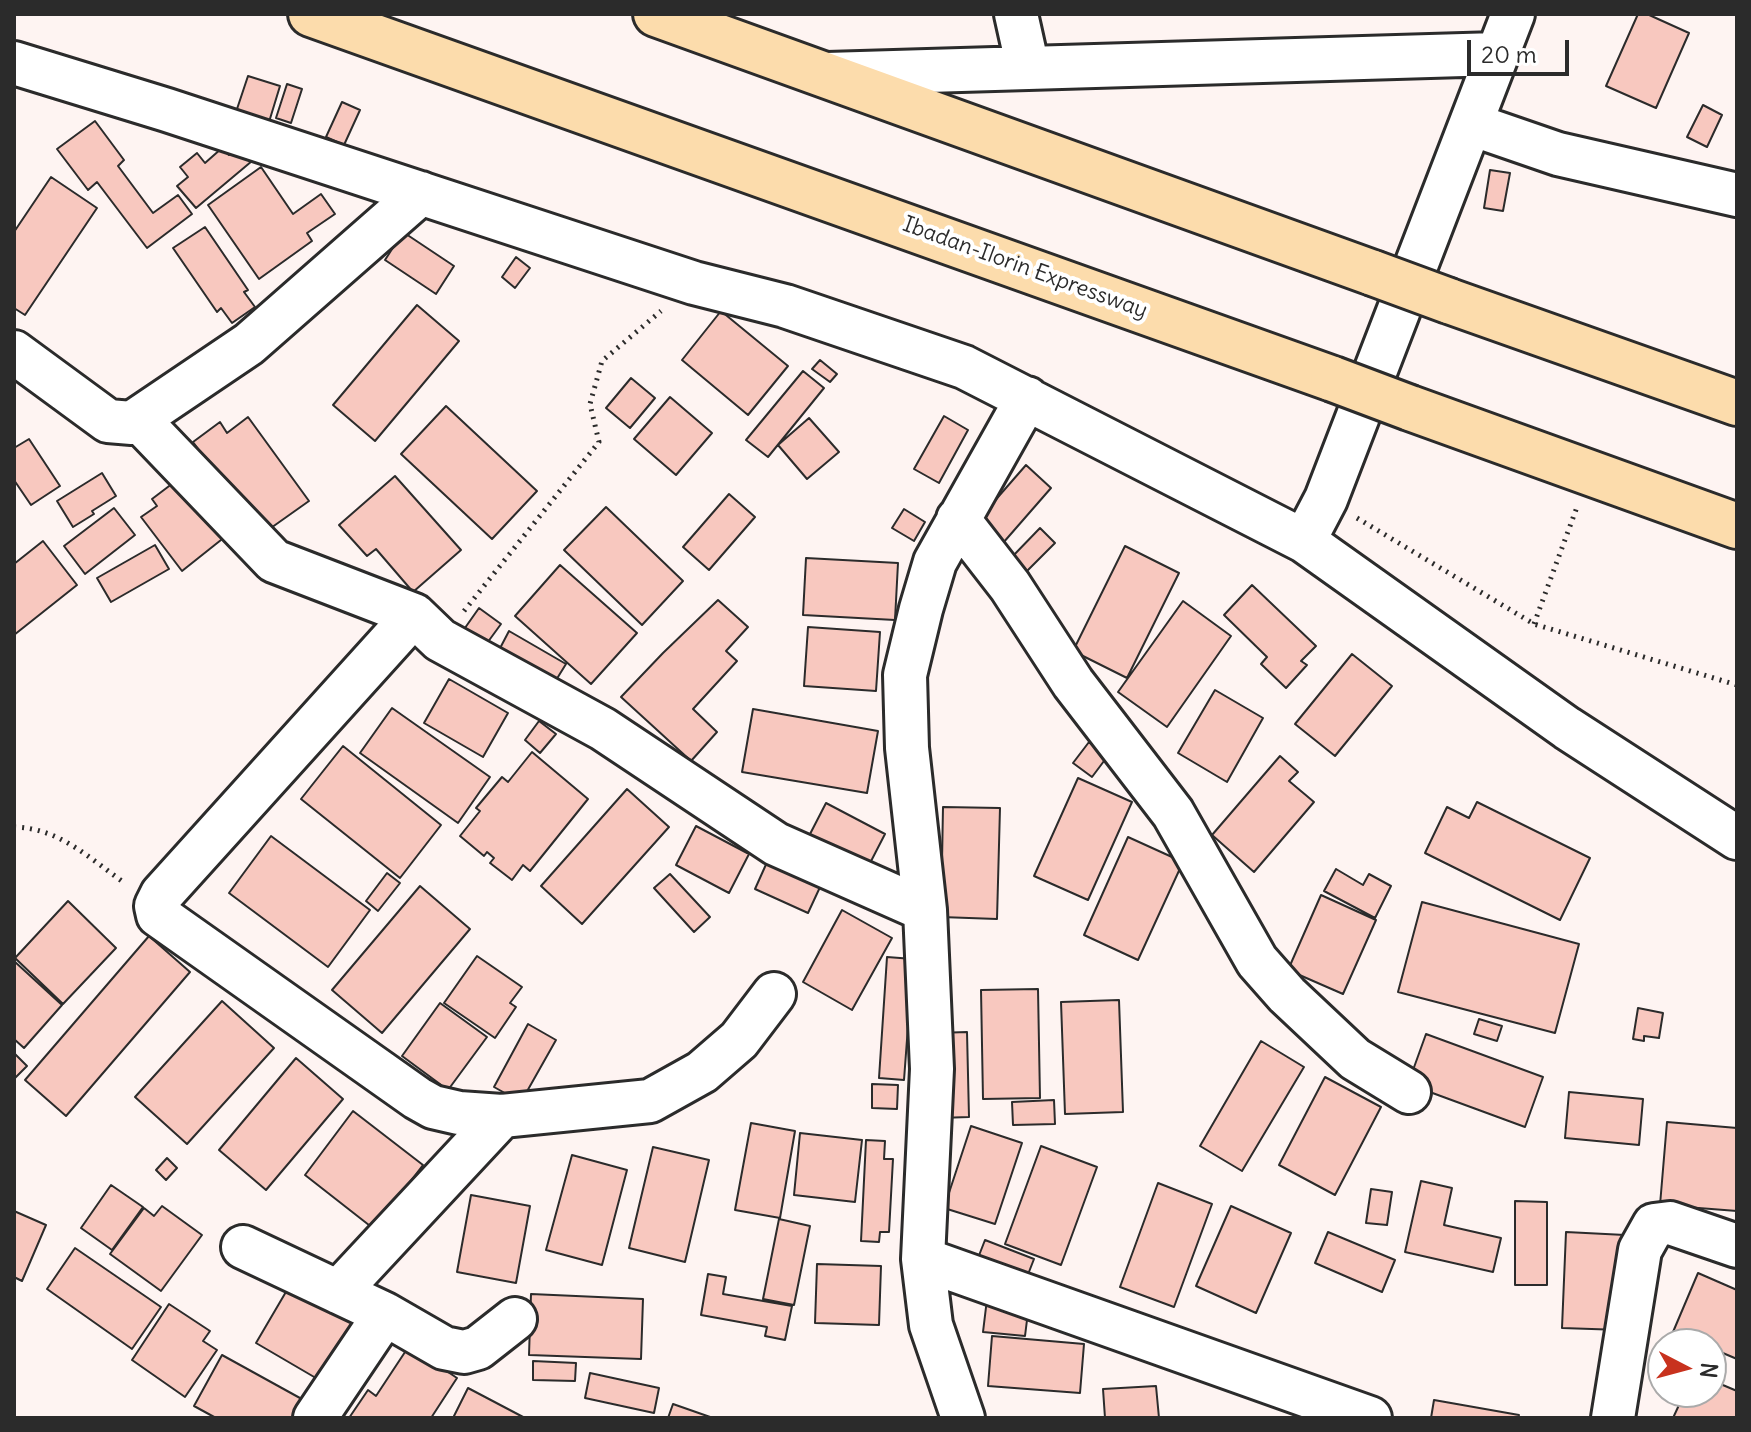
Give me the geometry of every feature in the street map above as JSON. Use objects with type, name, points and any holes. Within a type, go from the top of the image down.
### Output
[{"type":"highway","name":"Ibadan-Ilorin Expressway","points":[[311,14],[1737,526]]},
{"type":"highway","points":[[656,14],[1737,403]]},
{"type":"street","points":[[1016,14],[1028,68]]},
{"type":"street","points":[[1304,541],[1326,499],[1513,14]]},
{"type":"street","points":[[817,74],[1497,54]]},
{"type":"street","points":[[14,63],[694,283],[785,306],[949,362],[1027,398],[1304,541],[1567,728],[1737,838]]},
{"type":"street","points":[[1471,124],[1558,154],[1737,195]]},
{"type":"street","points":[[14,352],[108,421],[132,423],[249,344],[421,193]]},
{"type":"street","points":[[963,1418],[931,1325],[923,1259],[932,1069],[925,910],[907,748],[905,675],[935,562],[1027,398]]},
{"type":"street","points":[[138,419],[274,561],[427,627],[603,729],[776,844],[925,910]]},
{"type":"street","points":[[958,519],[1010,586],[1073,683],[1173,813],[1257,961],[1287,995],[1355,1059],[1409,1092]]},
{"type":"street","points":[[427,627],[162,894],[156,906],[158,915],[417,1098],[433,1107],[459,1113],[502,1116],[650,1101],[702,1072],[739,1040],[774,994]]},
{"type":"street","points":[[338,1292],[502,1116]]},
{"type":"street","points":[[1613,1418],[1640,1250],[1654,1225],[1670,1223],[1737,1246]]},
{"type":"street","points":[[243,1247],[385,1314],[444,1348],[464,1352],[478,1348],[515,1319]]},
{"type":"street","points":[[923,1259],[1370,1418]]},
{"type":"street","points":[[315,1418],[385,1314]]},
{"type":"path","points":[[427,627],[599,442],[590,404],[602,361],[694,283]]},
{"type":"path","points":[[1534,624],[1589,472]]},
{"type":"path","points":[[1326,499],[1534,624],[1737,685]]},
{"type":"path","points":[[14,827],[39,829],[63,839],[156,906]]},
{"type":"building","points":[[1638,14],[1647,14],[1689,33],[1656,108],[1606,86]]},
{"type":"building","points":[[248,76],[280,86],[269,122],[236,112]]},
{"type":"building","points":[[287,84],[302,89],[291,123],[276,118]]},
{"type":"building","points":[[342,102],[360,110],[344,145],[326,137]]},
{"type":"building","points":[[1703,105],[1722,115],[1707,147],[1687,137]]},
{"type":"building","points":[[95,121],[124,160],[118,166],[153,213],[178,195],[192,214],[147,248],[97,182],[88,190],[57,149]]},
{"type":"building","points":[[240,146],[252,161],[196,208],[177,186],[188,177],[180,167],[197,153],[205,163],[222,148],[229,155]]},
{"type":"building","points":[[261,167],[293,214],[321,194],[335,214],[307,233],[312,241],[259,279],[208,205]]},
{"type":"building","points":[[1490,170],[1510,173],[1503,211],[1484,208]]},
{"type":"building","points":[[51,177],[97,208],[25,315],[14,308],[14,232]]},
{"type":"building","points":[[205,227],[248,290],[244,292],[255,307],[232,323],[221,308],[217,312],[173,248]]},
{"type":"building","points":[[403,232],[454,266],[436,294],[385,260]]},
{"type":"building","points":[[516,257],[530,268],[515,288],[502,277]]},
{"type":"building","points":[[417,305],[459,341],[375,441],[333,405]]},
{"type":"building","points":[[721,311],[788,366],[748,415],[682,360]]},
{"type":"building","points":[[820,360],[837,374],[830,382],[812,369]]},
{"type":"building","points":[[803,371],[824,388],[768,457],[746,440]]},
{"type":"building","points":[[631,378],[655,398],[630,428],[606,408]]},
{"type":"building","points":[[670,397],[712,433],[676,475],[634,439]]},
{"type":"building","points":[[446,406],[537,491],[492,539],[401,454]]},
{"type":"building","points":[[944,416],[968,430],[939,483],[914,469]]},
{"type":"building","points":[[248,417],[309,501],[261,535],[193,442],[220,422],[227,433]]},
{"type":"building","points":[[809,418],[839,452],[807,479],[778,445]]},
{"type":"building","points":[[29,439],[60,486],[31,505],[14,480],[14,448]]},
{"type":"building","points":[[1026,465],[1051,488],[1003,543],[978,520]]},
{"type":"building","points":[[102,473],[116,496],[73,527],[57,501]]},
{"type":"building","points":[[395,476],[461,550],[413,592],[376,549],[367,556],[339,525]]},
{"type":"building","points":[[181,477],[226,536],[182,571],[141,517],[157,506],[152,499]]},
{"type":"building","points":[[729,494],[755,517],[709,570],[683,547]]},
{"type":"building","points":[[606,507],[683,581],[642,625],[564,550]]},
{"type":"building","points":[[114,508],[135,535],[85,574],[64,546]]},
{"type":"building","points":[[904,509],[925,522],[914,541],[892,528]]},
{"type":"building","points":[[1040,528],[1055,543],[1026,572],[1011,558]]},
{"type":"building","points":[[43,541],[77,585],[14,635],[14,564]]},
{"type":"building","points":[[155,545],[169,569],[111,602],[97,578]]},
{"type":"building","points":[[1125,546],[1179,573],[1127,678],[1073,651]]},
{"type":"building","points":[[806,558],[898,563],[895,620],[803,615]]},
{"type":"building","points":[[560,565],[637,633],[591,684],[515,616]]},
{"type":"building","points":[[1252,585],[1316,646],[1301,661],[1307,665],[1286,688],[1261,664],[1267,657],[1224,615]]},
{"type":"building","points":[[718,600],[748,627],[726,651],[737,661],[693,709],[717,732],[691,761],[621,697]]},
{"type":"building","points":[[1183,601],[1231,636],[1167,727],[1118,692]]},
{"type":"building","points":[[479,608],[501,624],[482,650],[460,635]]},
{"type":"building","points":[[808,627],[880,632],[876,691],[804,686]]},
{"type":"building","points":[[509,631],[566,664],[553,685],[497,654]]},
{"type":"building","points":[[1352,654],[1392,686],[1335,756],[1295,724]]},
{"type":"building","points":[[449,679],[508,713],[483,757],[424,723]]},
{"type":"building","points":[[1215,690],[1263,718],[1227,782],[1178,753]]},
{"type":"building","points":[[392,708],[490,777],[458,823],[360,753]]},
{"type":"building","points":[[753,709],[878,731],[867,793],[742,772]]},
{"type":"building","points":[[539,721],[556,734],[540,753],[525,740]]},
{"type":"building","points":[[1089,742],[1107,757],[1092,777],[1073,763]]},
{"type":"building","points":[[343,746],[441,825],[400,878],[301,799]]},
{"type":"building","points":[[532,752],[588,799],[530,871],[523,865],[512,880],[490,863],[494,858],[487,852],[484,856],[460,836],[480,811],[476,808],[502,777],[508,782]]},
{"type":"building","points":[[1280,756],[1298,772],[1289,781],[1314,802],[1254,872],[1212,835]]},
{"type":"building","points":[[1078,778],[1132,802],[1088,900],[1034,876]]},
{"type":"building","points":[[627,789],[669,827],[582,924],[541,886]]},
{"type":"building","points":[[1477,802],[1590,858],[1560,920],[1425,853],[1447,807],[1469,818]]},
{"type":"building","points":[[826,803],[885,834],[868,867],[809,836]]},
{"type":"building","points":[[943,807],[1000,808],[997,919],[941,917]]},
{"type":"building","points":[[696,826],[749,854],[729,893],[676,865]]},
{"type":"building","points":[[271,836],[370,910],[328,967],[229,893]]},
{"type":"building","points":[[1128,837],[1183,862],[1138,960],[1084,935]]},
{"type":"building","points":[[768,860],[821,885],[808,913],[755,889]]},
{"type":"building","points":[[1336,869],[1363,885],[1369,874],[1391,886],[1375,918],[1324,891]]},
{"type":"building","points":[[387,873],[400,883],[378,911],[366,901]]},
{"type":"building","points":[[670,874],[710,917],[694,932],[654,888]]},
{"type":"building","points":[[420,886],[470,929],[382,1033],[332,990]]},
{"type":"building","points":[[1321,895],[1376,920],[1343,994],[1288,970]]},
{"type":"building","points":[[68,901],[116,948],[63,1004],[15,958]]},
{"type":"building","points":[[1422,902],[1579,944],[1555,1033],[1398,992]]},
{"type":"building","points":[[842,910],[892,938],[852,1010],[803,982]]},
{"type":"building","points":[[149,936],[190,972],[66,1116],[25,1080]]},
{"type":"building","points":[[477,956],[522,987],[510,1003],[516,1007],[495,1038],[444,1003]]},
{"type":"building","points":[[887,957],[913,959],[904,1080],[879,1078]]},
{"type":"building","points":[[14,961],[62,1005],[24,1048],[14,1039]]},
{"type":"building","points":[[1038,989],[1040,1098],[983,1099],[981,990]]},
{"type":"building","points":[[1119,1000],[1123,1112],[1065,1114],[1061,1002]]},
{"type":"building","points":[[222,1001],[274,1048],[187,1144],[135,1097]]},
{"type":"building","points":[[440,1003],[487,1037],[448,1090],[402,1056]]},
{"type":"building","points":[[1638,1008],[1663,1013],[1659,1038],[1644,1036],[1644,1041],[1633,1039]]},
{"type":"building","points":[[1479,1019],[1502,1026],[1497,1041],[1474,1034]]},
{"type":"building","points":[[528,1024],[556,1040],[521,1102],[494,1087]]},
{"type":"building","points":[[967,1032],[969,1117],[939,1118],[937,1033]]},
{"type":"building","points":[[1426,1034],[1543,1077],[1525,1127],[1408,1084]]},
{"type":"building","points":[[1261,1041],[1304,1067],[1242,1171],[1200,1146]]},
{"type":"building","points":[[14,1053],[27,1066],[14,1079]]},
{"type":"building","points":[[296,1058],[343,1099],[266,1190],[219,1150]]},
{"type":"building","points":[[1325,1077],[1381,1107],[1335,1195],[1279,1165]]},
{"type":"building","points":[[872,1084],[898,1085],[897,1109],[872,1108]]},
{"type":"building","points":[[1569,1092],[1643,1099],[1639,1145],[1565,1138]]},
{"type":"building","points":[[1054,1100],[1055,1124],[1013,1125],[1012,1102]]},
{"type":"building","points":[[353,1111],[423,1165],[374,1229],[305,1175]]},
{"type":"building","points":[[1667,1122],[1737,1128],[1737,1211],[1660,1205]]},
{"type":"building","points":[[751,1123],[795,1131],[780,1218],[735,1210]]},
{"type":"building","points":[[971,1126],[1022,1143],[995,1224],[944,1208]]},
{"type":"building","points":[[800,1133],[862,1140],[855,1202],[794,1195]]},
{"type":"building","points":[[866,1140],[885,1141],[884,1159],[893,1159],[889,1232],[880,1232],[879,1242],[861,1241]]},
{"type":"building","points":[[1041,1146],[1097,1167],[1061,1265],[1005,1244]]},
{"type":"building","points":[[653,1147],[709,1160],[685,1262],[629,1248]]},
{"type":"building","points":[[572,1155],[627,1170],[602,1265],[546,1250]]},
{"type":"building","points":[[167,1158],[177,1168],[166,1180],[156,1170]]},
{"type":"building","points":[[1421,1181],[1452,1188],[1444,1225],[1501,1238],[1493,1272],[1405,1252]]},
{"type":"building","points":[[1158,1183],[1212,1204],[1174,1307],[1120,1287]]},
{"type":"building","points":[[111,1185],[143,1207],[112,1250],[81,1228]]},
{"type":"building","points":[[1371,1189],[1392,1192],[1387,1225],[1366,1223]]},
{"type":"building","points":[[471,1195],[530,1206],[516,1283],[457,1272]]},
{"type":"building","points":[[1515,1201],[1547,1202],[1547,1285],[1515,1285]]},
{"type":"building","points":[[162,1206],[202,1235],[161,1291],[110,1254],[144,1208],[154,1216]]},
{"type":"building","points":[[1231,1206],[1291,1233],[1256,1313],[1196,1286]]},
{"type":"building","points":[[14,1211],[46,1225],[22,1281],[14,1277]]},
{"type":"building","points":[[779,1219],[810,1226],[794,1305],[763,1299]]},
{"type":"building","points":[[1328,1232],[1395,1260],[1382,1292],[1315,1263]]},
{"type":"building","points":[[1566,1232],[1625,1235],[1621,1330],[1562,1328]]},
{"type":"building","points":[[985,1240],[1034,1259],[1027,1277],[978,1258]]},
{"type":"building","points":[[75,1248],[161,1307],[132,1349],[47,1289]]},
{"type":"building","points":[[817,1264],[881,1266],[879,1325],[815,1323]]},
{"type":"building","points":[[1698,1273],[1737,1290],[1737,1359],[1727,1355],[1727,1328],[1675,1328]]},
{"type":"building","points":[[708,1274],[726,1277],[723,1294],[792,1306],[785,1340],[765,1336],[767,1327],[701,1315]]},
{"type":"building","points":[[290,1285],[355,1323],[321,1381],[256,1343]]},
{"type":"building","points":[[531,1294],[643,1299],[641,1359],[529,1355]]},
{"type":"building","points":[[987,1299],[1029,1304],[1025,1336],[983,1332]]},
{"type":"building","points":[[169,1304],[210,1331],[203,1341],[217,1350],[185,1397],[132,1360]]},
{"type":"building","points":[[992,1336],[1084,1344],[1080,1393],[988,1386]]},
{"type":"building","points":[[409,1346],[457,1378],[431,1418],[349,1418],[368,1390],[376,1396]]},
{"type":"building","points":[[222,1355],[309,1403],[301,1418],[216,1418],[194,1406]]},
{"type":"building","points":[[533,1361],[576,1363],[575,1381],[533,1380]]},
{"type":"building","points":[[590,1373],[659,1388],[654,1413],[585,1398]]},
{"type":"building","points":[[1156,1386],[1159,1418],[1105,1418],[1103,1389]]},
{"type":"building","points":[[1727,1387],[1737,1391],[1737,1418],[1673,1418],[1678,1408],[1727,1408]]},
{"type":"building","points":[[468,1388],[525,1418],[453,1418]]},
{"type":"building","points":[[1434,1400],[1519,1415],[1518,1418],[1431,1418]]},
{"type":"building","points":[[673,1404],[713,1418],[668,1418]]}]
